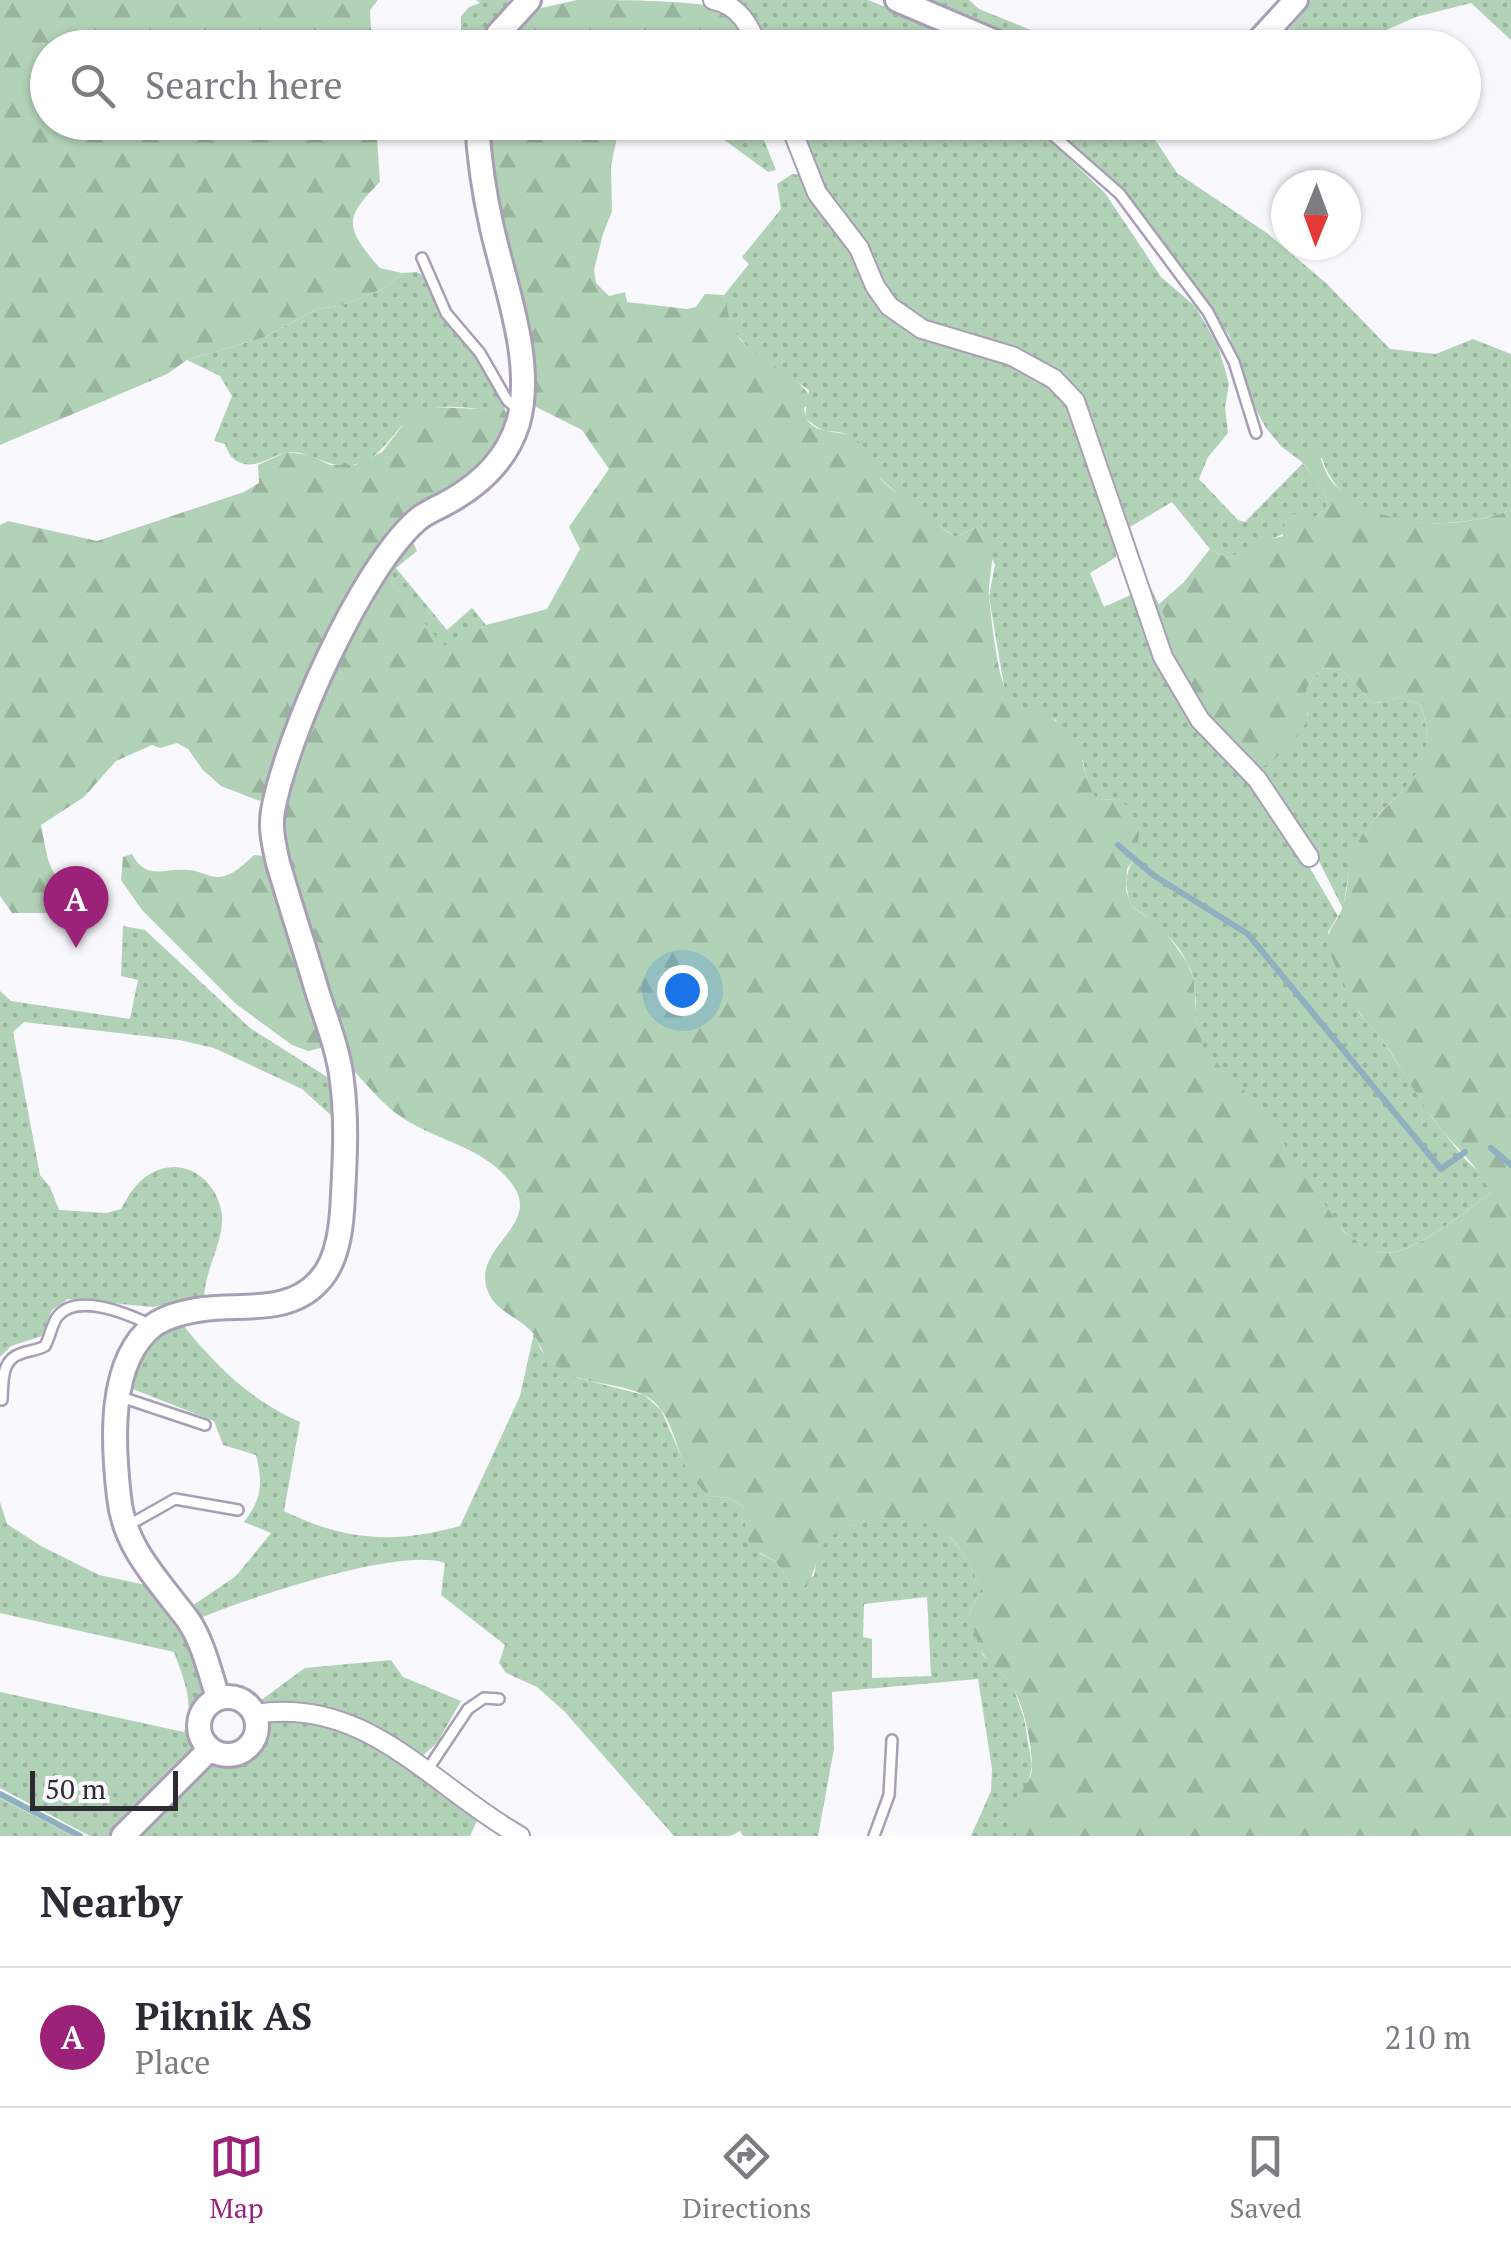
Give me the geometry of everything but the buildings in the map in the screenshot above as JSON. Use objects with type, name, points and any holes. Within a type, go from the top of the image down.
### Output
[{"type":"street","points":[[502,30],[529,0]]},
{"type":"street","points":[[713,0],[743,16],[750,30]]},
{"type":"street","points":[[897,0],[952,30]]},
{"type":"street","points":[[1268,30],[1296,0]]},
{"type":"street","points":[[218,1698],[190,1624],[133,1546],[126,1526],[119,1502],[116,1463],[118,1396],[126,1365],[142,1337],[154,1326],[165,1319],[203,1309],[268,1306],[298,1297],[320,1281],[333,1257],[342,1219],[346,1153],[342,1080],[278,863],[272,833],[273,812],[294,740],[356,601],[418,519],[480,482],[503,457],[520,413],[522,382],[517,329],[492,225],[478,140]]},
{"type":"street","points":[[796,140],[818,193],[859,248],[875,286],[889,306],[922,329],[1012,356],[1054,379],[1076,400],[1163,657],[1200,720],[1257,780],[1309,857]]},
{"type":"street","points":[[218,1698],[238,1698],[255,1714],[256,1738],[242,1752],[224,1755],[210,1750],[201,1738],[199,1719],[203,1710],[218,1698]]},
{"type":"street","points":[[255,1714],[302,1710],[332,1716],[364,1730],[520,1836]]},
{"type":"street","points":[[123,1836],[210,1750]]},
{"type":"lane","points":[[1058,140],[1120,194],[1208,312],[1234,362],[1256,433]]},
{"type":"lane","points":[[422,258],[446,313],[480,353],[507,400],[520,413]]},
{"type":"lane","points":[[2,1400],[4,1371],[14,1355],[45,1346],[58,1316],[69,1308],[94,1306],[121,1311],[154,1326]]},
{"type":"lane","points":[[118,1396],[206,1425]]},
{"type":"lane","points":[[126,1526],[175,1499],[238,1510]]},
{"type":"lane","points":[[426,1772],[468,1709],[484,1698],[500,1699]]},
{"type":"lane","points":[[874,1836],[889,1795],[892,1740]]},
{"type":"green space","points":[[0,0],[378,0],[370,10],[371,30],[30,30],[30,140],[377,140],[380,182],[359,206],[353,224],[360,243],[380,268],[402,273],[385,288],[340,306],[317,309],[265,337],[187,360],[167,374],[0,445]]},
{"type":"green space","points":[[476,0],[509,0],[492,30],[461,30],[461,16],[480,3]]},
{"type":"green space","points":[[577,0],[668,2],[718,7],[744,30],[516,30],[533,10]]},
{"type":"green space","points":[[728,0],[868,0],[936,30],[752,30]]},
{"type":"green space","points":[[931,0],[969,0],[979,9],[1031,30],[1002,30]]},
{"type":"green space","points":[[1311,0],[1511,0],[1511,40],[1471,3],[1416,17],[1386,30],[1288,30]]},
{"type":"green space","points":[[489,140],[616,140],[611,166],[612,211],[594,270],[596,283],[609,296],[625,292],[627,302],[687,309],[696,307],[705,294],[724,295],[733,329],[743,343],[807,392],[812,401],[804,408],[812,425],[858,441],[885,483],[950,534],[956,537],[977,527],[985,535],[992,552],[989,598],[1002,679],[1017,705],[1048,717],[1072,736],[1098,800],[1116,799],[1131,808],[1139,832],[1137,855],[1127,869],[1126,890],[1132,907],[1161,926],[1187,962],[1194,980],[1197,1026],[1204,1050],[1258,1105],[1343,1231],[1363,1245],[1385,1253],[1425,1239],[1490,1194],[1475,1168],[1440,1128],[1386,1045],[1362,1016],[1328,947],[1328,936],[1343,906],[1352,856],[1359,840],[1420,766],[1426,750],[1421,705],[1399,697],[1372,703],[1343,670],[1324,668],[1307,688],[1307,722],[1277,757],[1254,770],[1218,736],[1155,626],[1166,620],[1159,604],[1184,582],[1210,549],[1228,558],[1261,541],[1283,536],[1285,519],[1299,512],[1316,517],[1326,510],[1323,491],[1303,463],[1305,450],[1315,449],[1330,479],[1351,498],[1393,518],[1465,522],[1511,510],[1511,1836],[1017,1836],[1011,1811],[1031,1775],[1032,1765],[1027,1725],[1010,1684],[978,1643],[969,1614],[981,1589],[949,1536],[938,1528],[908,1520],[857,1523],[826,1542],[803,1588],[790,1583],[775,1561],[752,1549],[745,1532],[745,1508],[730,1498],[708,1496],[695,1481],[665,1417],[653,1401],[633,1391],[585,1380],[562,1370],[548,1359],[532,1332],[491,1298],[485,1281],[487,1265],[519,1213],[519,1199],[512,1184],[489,1161],[396,1113],[354,1071],[295,887],[287,850],[286,802],[305,734],[320,698],[383,571],[443,646],[486,625],[547,609],[580,549],[569,527],[609,469],[582,430],[532,405]]},
{"type":"green space","points":[[724,140],[764,140],[776,170],[768,172]]},
{"type":"green space","points":[[801,140],[1050,140],[1105,193],[1161,277],[1195,306],[1218,346],[1229,384],[1225,407],[1228,433],[1208,457],[1199,479],[1238,520],[1245,522],[1303,463],[1266,428],[1254,406],[1229,335],[1175,257],[1125,195],[1065,140],[1155,140],[1177,173],[1271,236],[1271,260],[1299,260],[1390,349],[1436,354],[1473,339],[1511,354],[1511,510],[1459,522],[1431,523],[1376,513],[1352,501],[1334,482],[1322,458],[1303,464],[1323,491],[1326,510],[1290,531],[1228,558],[1210,549],[1172,502],[1130,527],[1149,585],[1167,620],[1155,626],[1057,375],[925,325],[895,305],[825,194]]},
{"type":"green space","points":[[792,174],[802,175],[851,246],[889,313],[1002,355],[1049,380],[1073,403],[1110,517],[1116,557],[1090,573],[1104,607],[1135,593],[1237,766],[1301,853],[1338,916],[1328,932],[1338,969],[1360,1014],[1383,1041],[1433,1119],[1485,1178],[1490,1194],[1424,1239],[1396,1252],[1384,1253],[1353,1239],[1324,1208],[1274,1131],[1209,1060],[1200,1042],[1191,970],[1161,929],[1132,907],[1127,880],[1137,855],[1116,799],[1098,800],[1089,790],[1083,761],[1056,720],[1016,707],[1005,692],[989,597],[995,565],[977,527],[956,537],[913,506],[875,472],[853,438],[824,430],[805,417],[809,390],[755,355],[732,330],[724,295],[749,264],[742,257],[781,209],[777,184]]},
{"type":"green space","points":[[417,272],[428,278],[498,386],[505,410],[428,409],[408,420],[377,453],[348,466],[290,452],[246,464],[234,459],[225,444],[214,441],[232,396],[220,376],[187,360],[265,337],[317,309],[340,306],[385,288],[402,273]]},
{"type":"green space","points":[[433,407],[505,410],[506,428],[501,444],[477,470],[429,502],[405,525],[300,715],[260,801],[221,786],[188,749],[177,743],[160,748],[152,745],[116,761],[84,797],[41,825],[52,870],[87,900],[48,913],[12,913],[0,896],[0,525],[8,521],[97,541],[244,492],[259,483],[258,465],[286,452],[309,455],[330,465],[355,465],[382,452],[411,414]]},
{"type":"green space","points":[[413,542],[417,551],[396,568],[447,630],[472,608],[486,625],[443,647],[383,571]]},
{"type":"green space","points":[[1324,668],[1343,670],[1372,703],[1399,697],[1421,705],[1426,731],[1426,751],[1420,768],[1372,822],[1356,847],[1343,909],[1315,853],[1255,770],[1308,715],[1307,688]]},
{"type":"green space","points":[[132,854],[149,870],[192,870],[216,877],[234,872],[254,855],[265,856],[325,1047],[308,1051],[292,1045],[236,1004],[142,910],[121,880],[123,857]]},
{"type":"green space","points":[[123,926],[145,930],[250,1028],[332,1080],[336,1120],[302,1089],[214,1048],[179,1040],[24,1022],[13,1032],[40,1175],[50,1187],[59,1210],[106,1213],[121,1209],[145,1177],[175,1167],[206,1181],[219,1202],[222,1225],[204,1297],[153,1307],[68,1299],[52,1310],[42,1336],[11,1346],[0,1357],[0,991],[11,1001],[130,1019],[138,980],[121,976]]},
{"type":"green space","points":[[183,1325],[235,1381],[300,1422],[284,1511],[328,1529],[392,1537],[460,1526],[520,1396],[534,1333],[553,1364],[578,1378],[644,1395],[661,1410],[685,1465],[708,1496],[730,1498],[745,1508],[745,1532],[760,1554],[775,1561],[790,1583],[814,1576],[821,1546],[846,1527],[864,1521],[902,1518],[937,1527],[959,1547],[978,1582],[981,1589],[969,1614],[983,1655],[1012,1684],[1024,1718],[1032,1766],[1017,1836],[971,1836],[991,1791],[992,1769],[978,1679],[832,1692],[834,1749],[818,1836],[743,1836],[740,1831],[730,1836],[674,1836],[564,1711],[537,1687],[506,1673],[499,1663],[505,1645],[441,1595],[445,1563],[424,1560],[360,1568],[250,1599],[198,1619],[192,1606],[236,1576],[271,1533],[244,1522],[259,1490],[256,1455],[223,1445],[214,1421],[130,1388],[149,1348],[172,1328]],"holes":[[[927,1597],[931,1676],[872,1678],[872,1639],[863,1637],[864,1604]]]},
{"type":"green space","points":[[0,1502],[7,1524],[41,1546],[99,1575],[151,1586],[194,1652],[209,1696],[200,1710],[189,1756],[109,1836],[90,1836],[0,1788],[0,1692],[184,1732],[188,1701],[181,1672],[174,1652],[0,1613]]},
{"type":"green space","points":[[391,1660],[403,1677],[461,1701],[437,1743],[419,1759],[365,1724],[326,1708],[284,1703],[262,1706],[261,1700],[305,1668]]},
{"type":"green space","points":[[318,1718],[368,1739],[479,1816],[470,1836],[138,1836],[213,1757],[243,1757],[255,1748],[265,1719]]},
{"type":"green space","points":[[0,1798],[73,1836],[0,1836]]},
{"type":"waterway","points":[[1118,845],[1153,875],[1248,934],[1441,1169],[1465,1152]]},
{"type":"waterway","points":[[1491,1148],[1511,1165]]},
{"type":"waterway","points":[[0,1794],[80,1836]]},
{"type":"place","name":"Piknik AS","points":[[76,948]]}]
